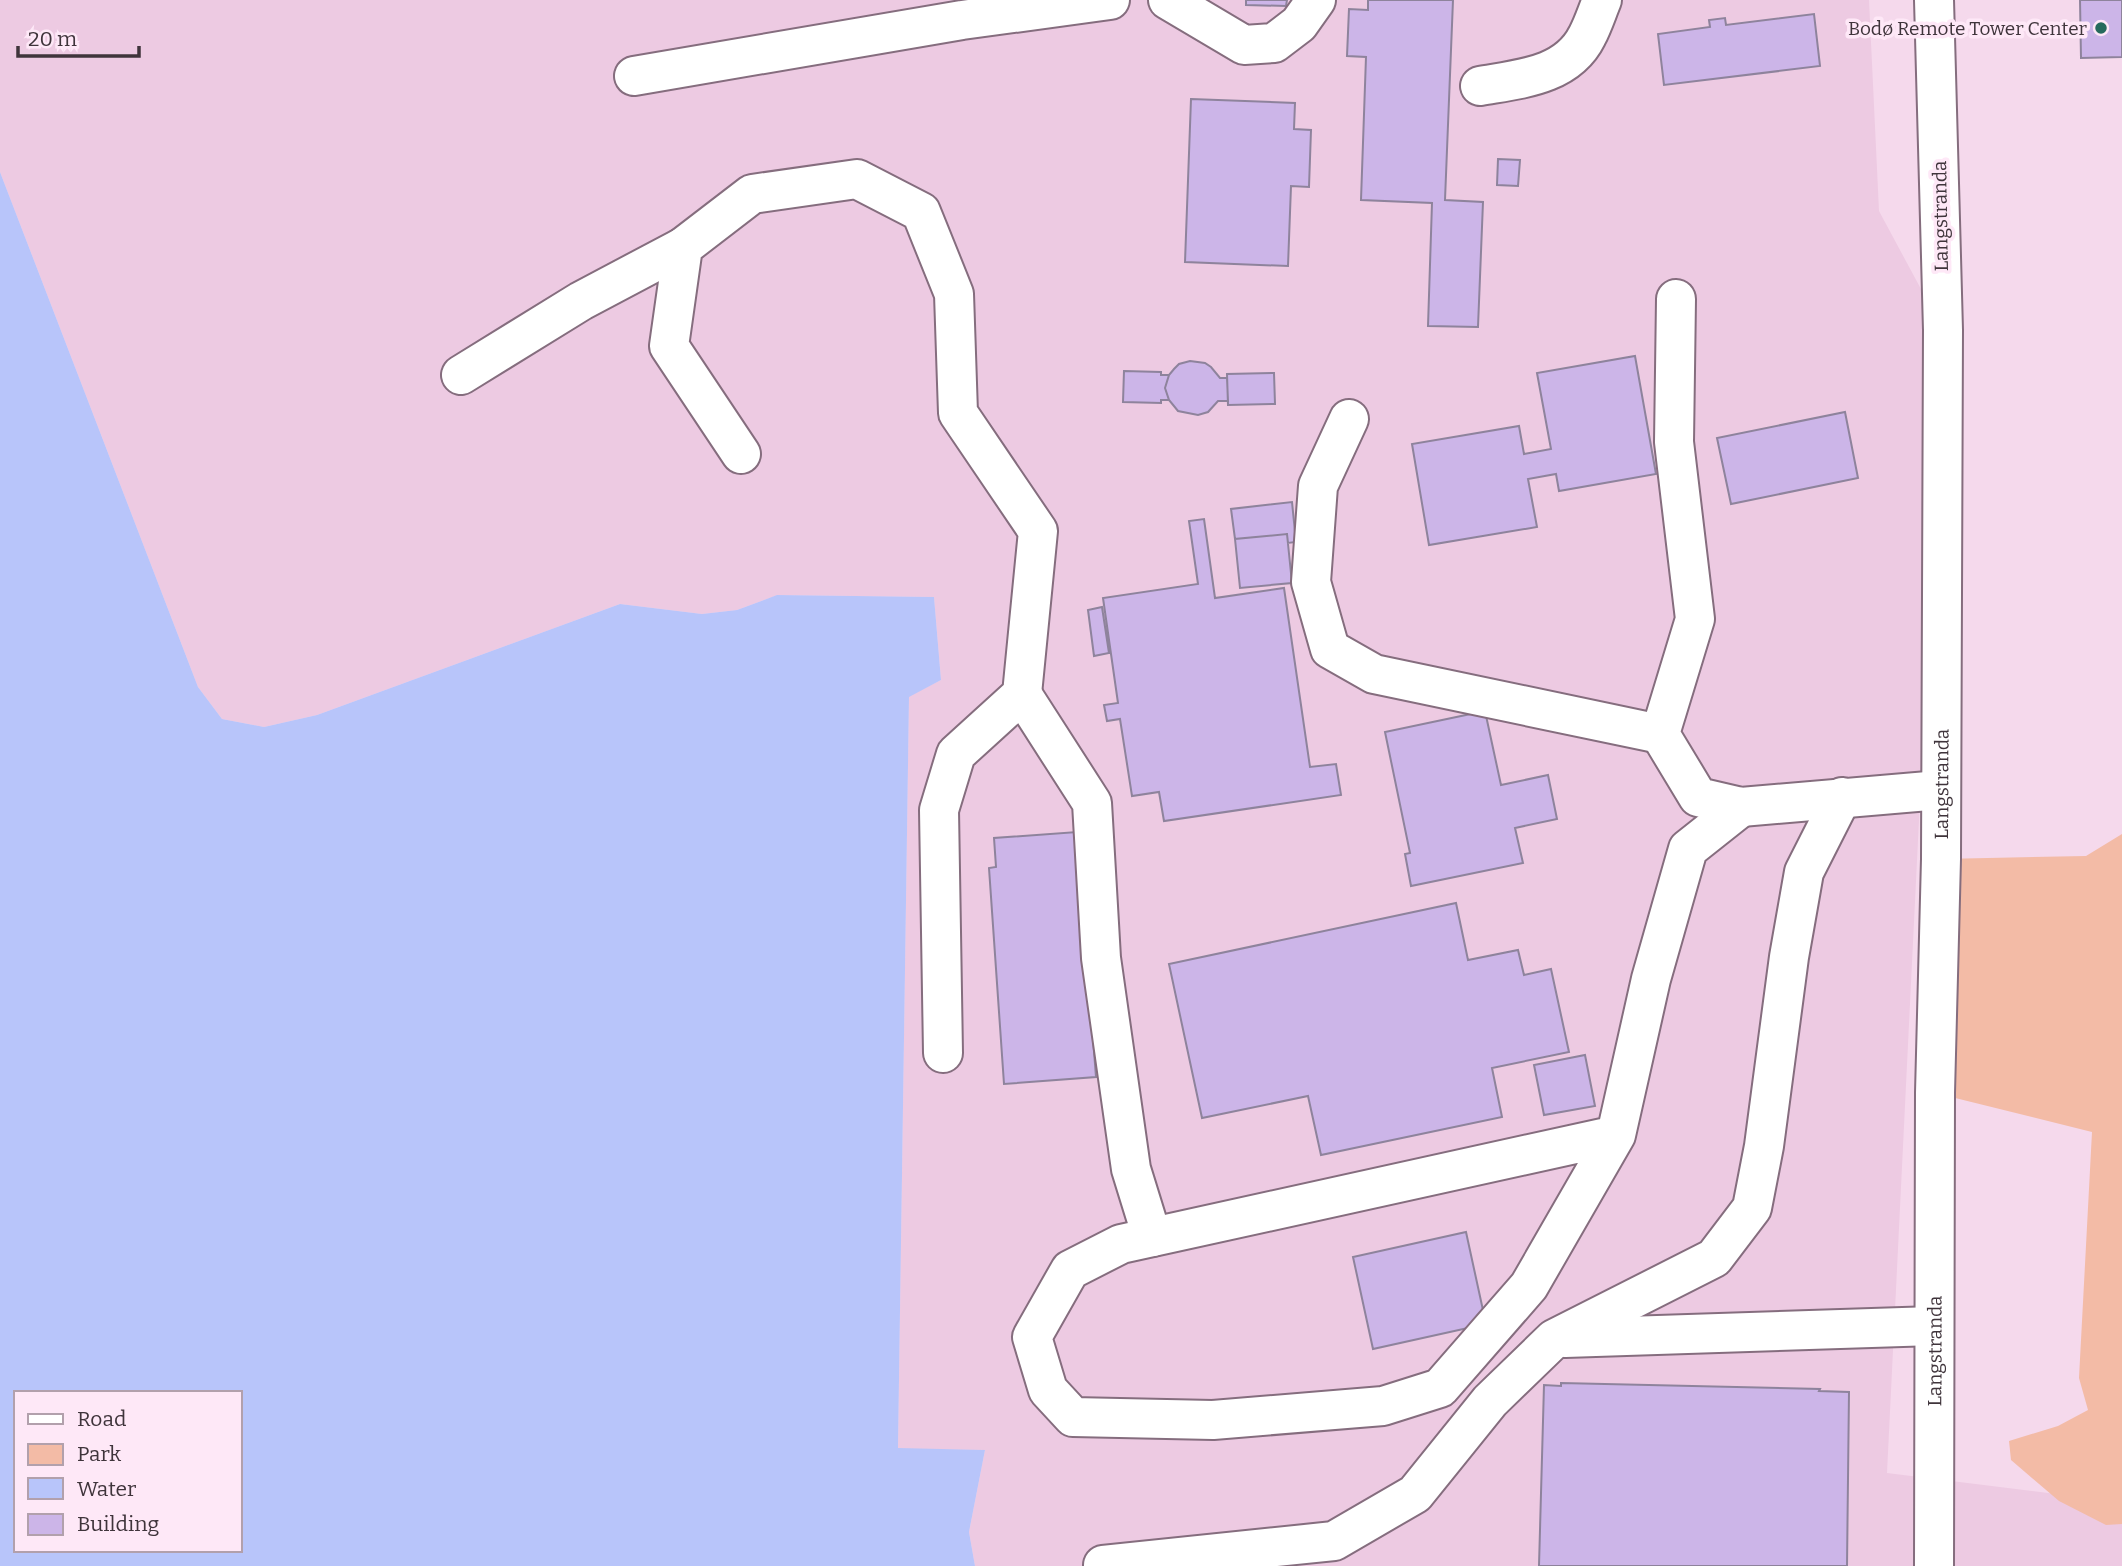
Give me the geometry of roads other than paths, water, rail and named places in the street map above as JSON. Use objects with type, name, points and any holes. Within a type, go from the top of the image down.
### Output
[{"type":"street","points":[[634,76],[962,20],[1110,0]]},
{"type":"street","points":[[1168,0],[1244,45],[1274,43],[1299,23],[1316,0]]},
{"type":"street","points":[[1480,86],[1536,76],[1569,60],[1587,38],[1602,0]]},
{"type":"street","name":"Langstranda","points":[[1934,0],[1942,330],[1934,1566]]},
{"type":"street","points":[[461,374],[581,301],[683,247],[752,194],[857,178],[921,212],[954,294],[958,413],[1038,531],[1022,694],[1091,803],[1103,971],[1131,1169],[1152,1237]]},
{"type":"street","points":[[683,247],[669,346],[741,454]]},
{"type":"street","points":[[1660,734],[1695,619],[1674,442],[1676,299]]},
{"type":"street","points":[[1349,419],[1318,486],[1311,582],[1330,649],[1374,674],[1660,734],[1698,797],[1741,807],[1941,790]]},
{"type":"street","points":[[943,1053],[939,810],[956,754],[1022,694]]},
{"type":"street","points":[[1103,1565],[1334,1541],[1415,1494],[1490,1401],[1554,1339],[1714,1258],[1752,1208],[1764,1146],[1789,957],[1804,872],[1842,797]]},
{"type":"street","points":[[1616,1135],[1121,1244],[1070,1270],[1032,1337],[1048,1390],[1073,1417],[1213,1420],[1382,1406],[1440,1388],[1529,1286],[1616,1135],[1651,979],[1688,849],[1741,807]]},
{"type":"street","points":[[1554,1339],[1934,1326]]},
{"type":"water","points":[[0,172],[198,687],[222,719],[264,727],[317,715],[620,604],[702,614],[737,610],[777,595],[934,597],[941,680],[909,697],[898,1448],[985,1450],[969,1532],[975,1566],[0,1566]]},
{"type":"place","name":"Bodø Remote Tower Center","points":[[2101,28]]}]
